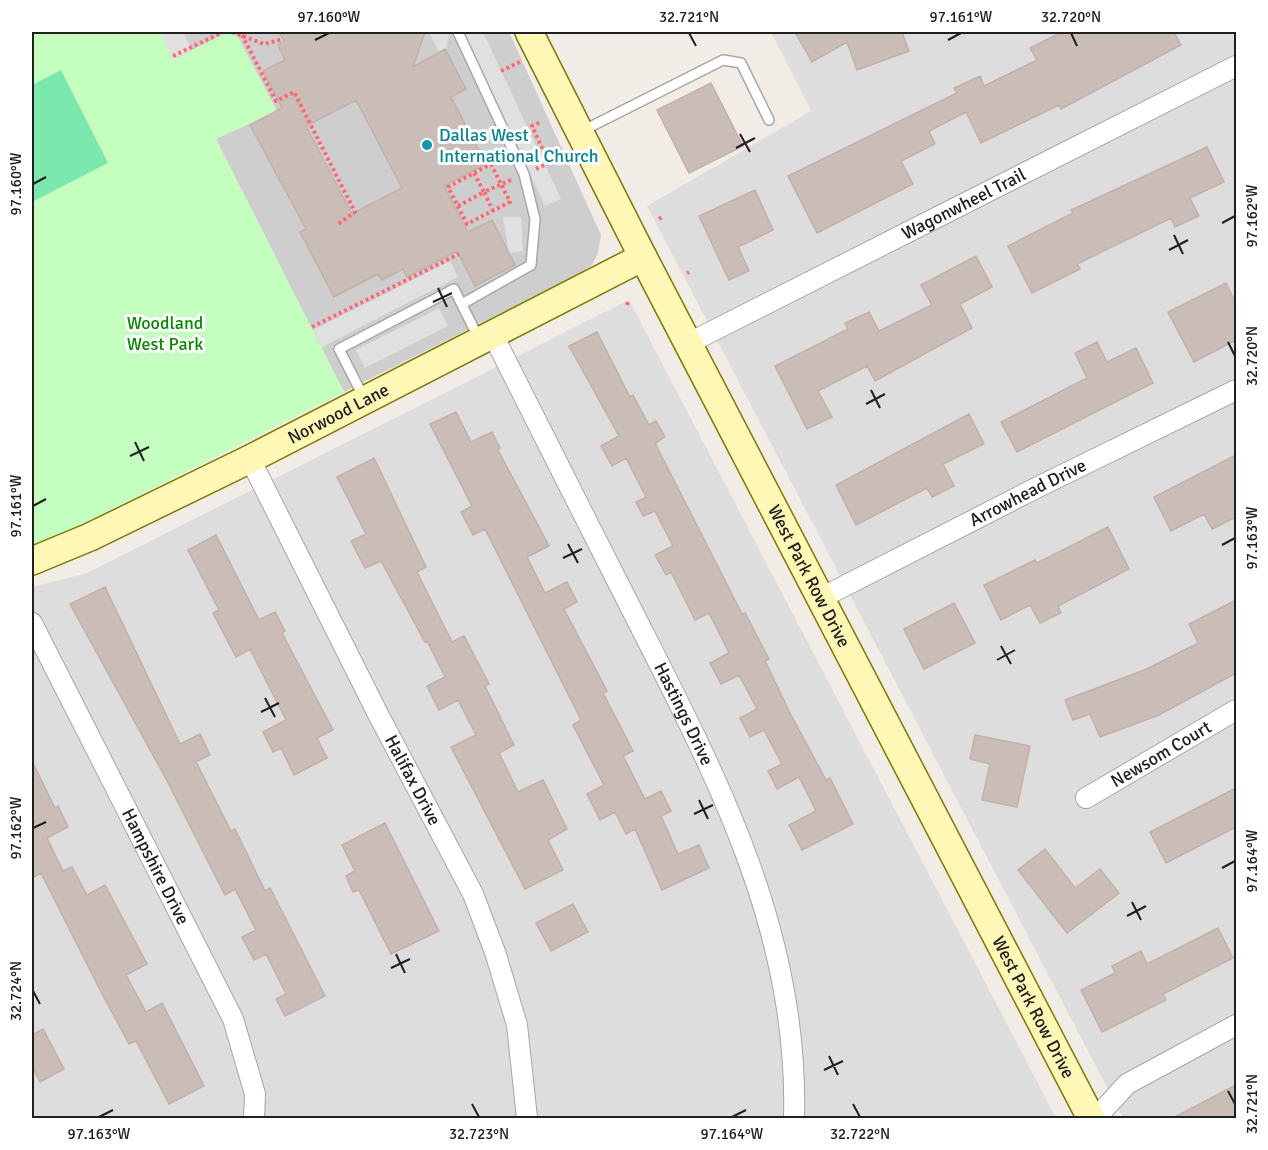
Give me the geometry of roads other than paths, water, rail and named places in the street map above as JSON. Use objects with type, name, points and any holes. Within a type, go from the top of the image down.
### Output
[{"type":"main road","name":"West Park Row Drive","points":[[529,32],[643,257],[1093,1119]]},
{"type":"main road","name":"Norwood Lane","points":[[32,561],[90,537],[250,459],[643,257]]},
{"type":"street","name":"Wagonwheel Trail","points":[[689,343],[1236,66]]},
{"type":"street","name":"Hastings Drive","points":[[487,338],[682,708],[737,826],[774,938],[795,1069],[794,1119]]},
{"type":"street","name":"Arrowhead Drive","points":[[821,598],[1042,484],[1236,390]]},
{"type":"street","name":"Halifax Drive","points":[[250,459],[379,716],[473,894],[495,952],[517,1025],[527,1119]]},
{"type":"street","name":"Hampshire Drive","points":[[32,622],[232,1019],[255,1094],[254,1119]]},
{"type":"street","name":"Newsom Court","points":[[1086,798],[1236,710]]},
{"type":"street","points":[[1093,1119],[1127,1084],[1236,1025]]},
{"type":"lane","points":[[459,32],[524,174],[535,219],[531,266],[462,304]]},
{"type":"lane","points":[[580,132],[723,60],[741,63],[769,120]]},
{"type":"lane","points":[[365,400],[339,349],[454,289],[487,338]]},
{"type":"place","name":"Dallas West International Church","points":[[427,145]]},
{"type":"park label","name":"Woodland West Park","points":[[165,333]]}]
